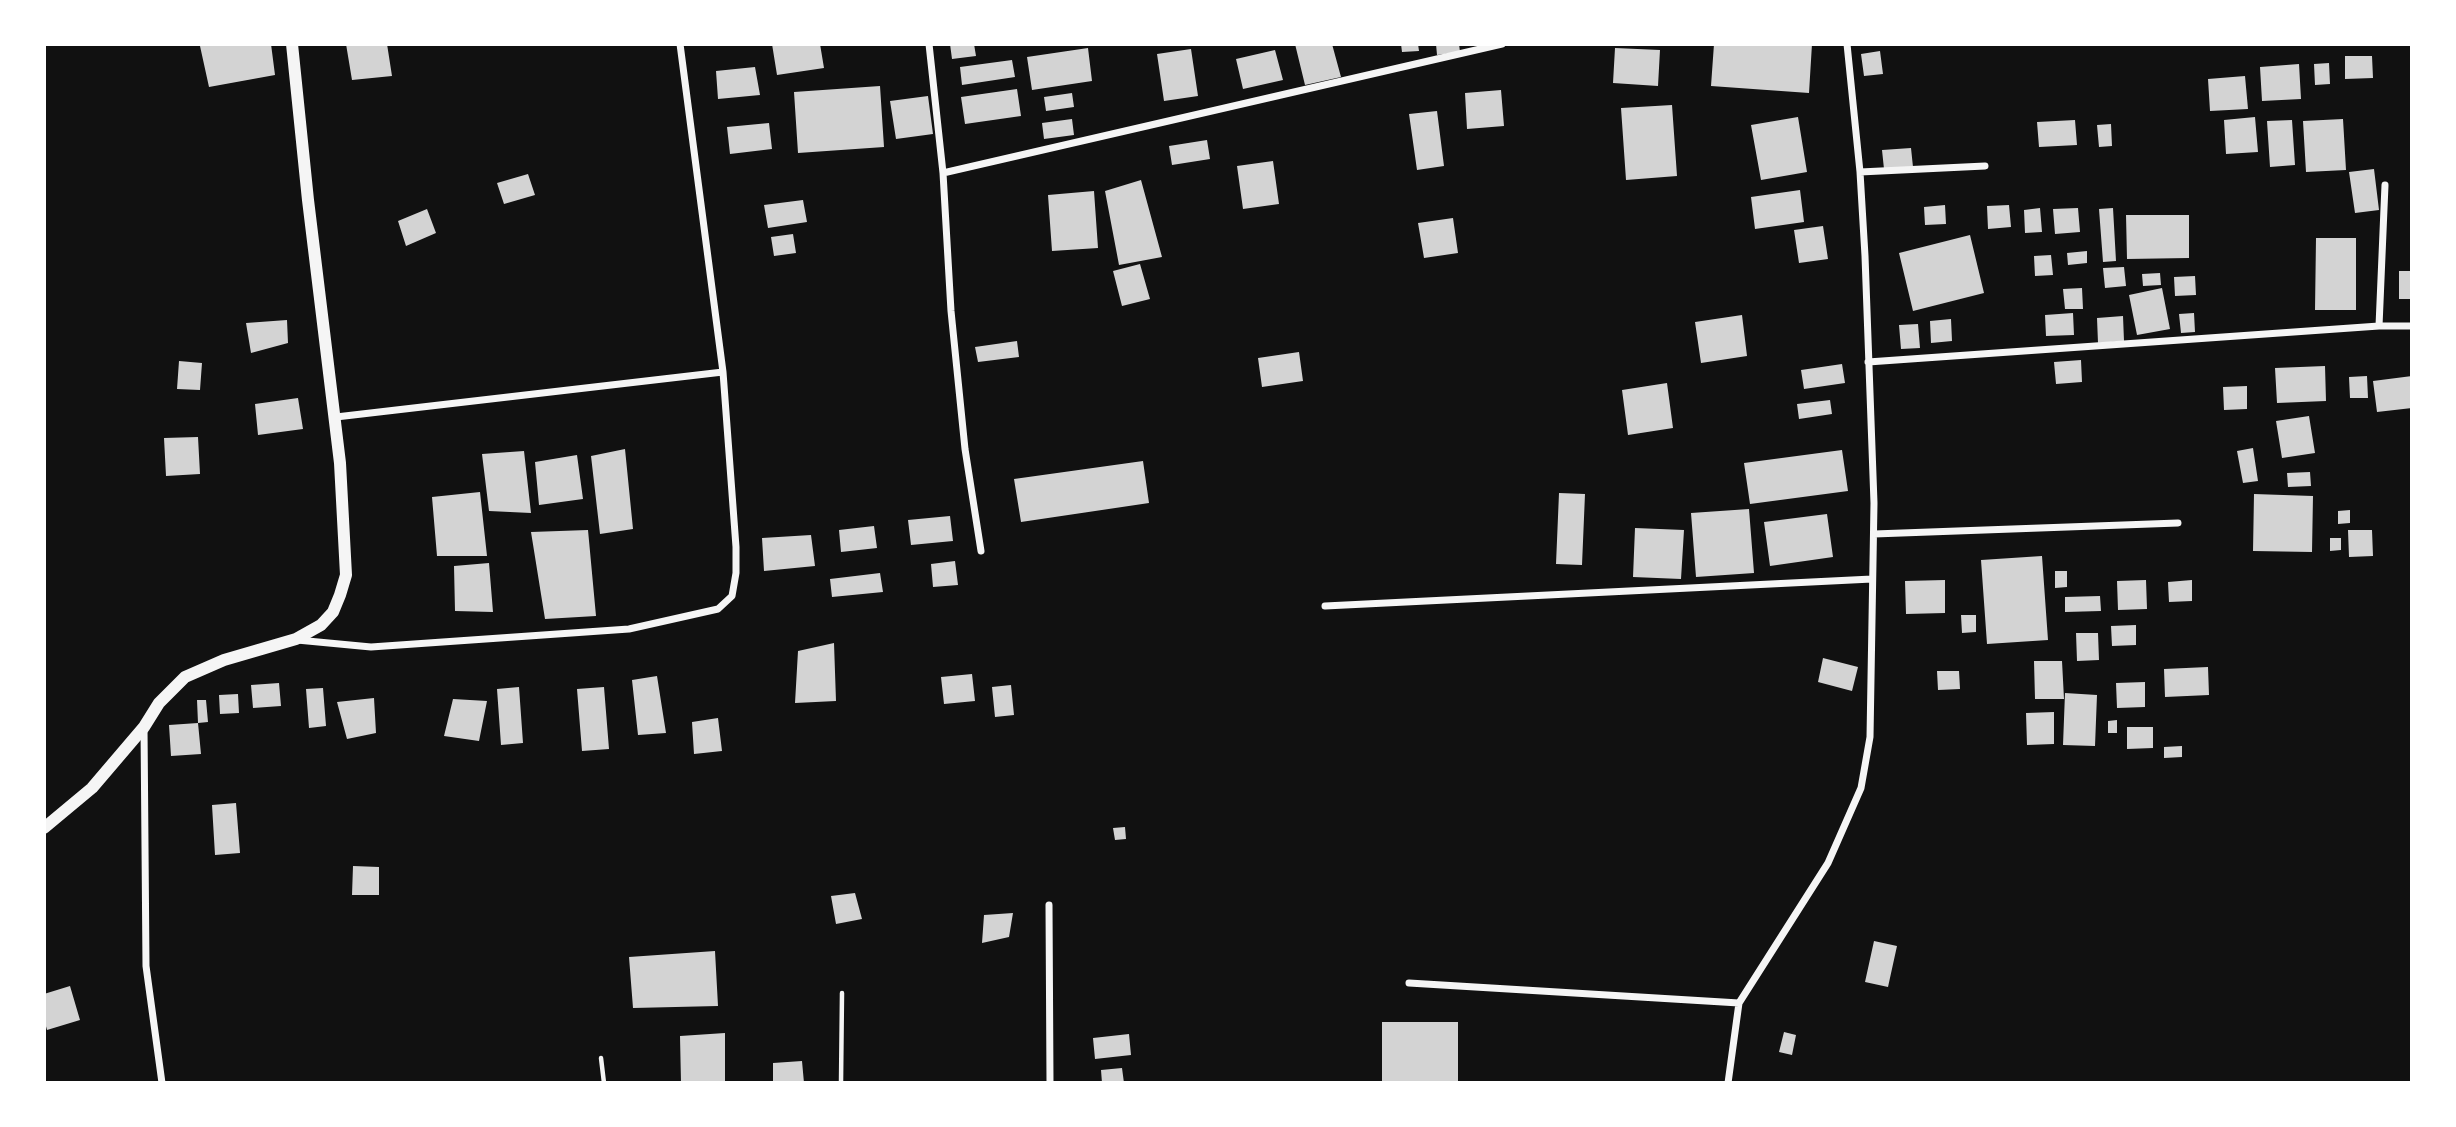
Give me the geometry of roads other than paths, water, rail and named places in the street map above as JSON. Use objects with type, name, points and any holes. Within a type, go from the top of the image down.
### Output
[{"type":"street","points":[[44,828],[92,788],[144,727],[159,704],[185,677],[224,660],[296,639],[321,625],[333,611],[346,575],[336,417],[307,200],[292,44]]},
{"type":"street","points":[[296,639],[371,647],[629,629],[718,609],[732,596],[736,573],[723,372],[680,44]]},
{"type":"street","points":[[929,44],[943,173],[951,311],[965,449],[981,551]]},
{"type":"street","points":[[943,173],[1502,44]]},
{"type":"street","points":[[1728,1083],[1739,1003],[1828,863],[1861,789],[1870,737],[1874,534],[1860,172],[1847,44]]},
{"type":"street","points":[[1860,172],[1985,166]]},
{"type":"street","points":[[2379,326],[2385,185]]},
{"type":"street","points":[[1868,362],[2379,326],[2412,326]]},
{"type":"street","points":[[336,417],[723,372]]},
{"type":"street","points":[[1874,534],[2178,523]]},
{"type":"street","points":[[1325,606],[1872,579]]},
{"type":"street","points":[[144,727],[146,966],[162,1083]]},
{"type":"street","points":[[1049,905],[1050,1083]]},
{"type":"street","points":[[1409,984],[1739,1003]]}]
